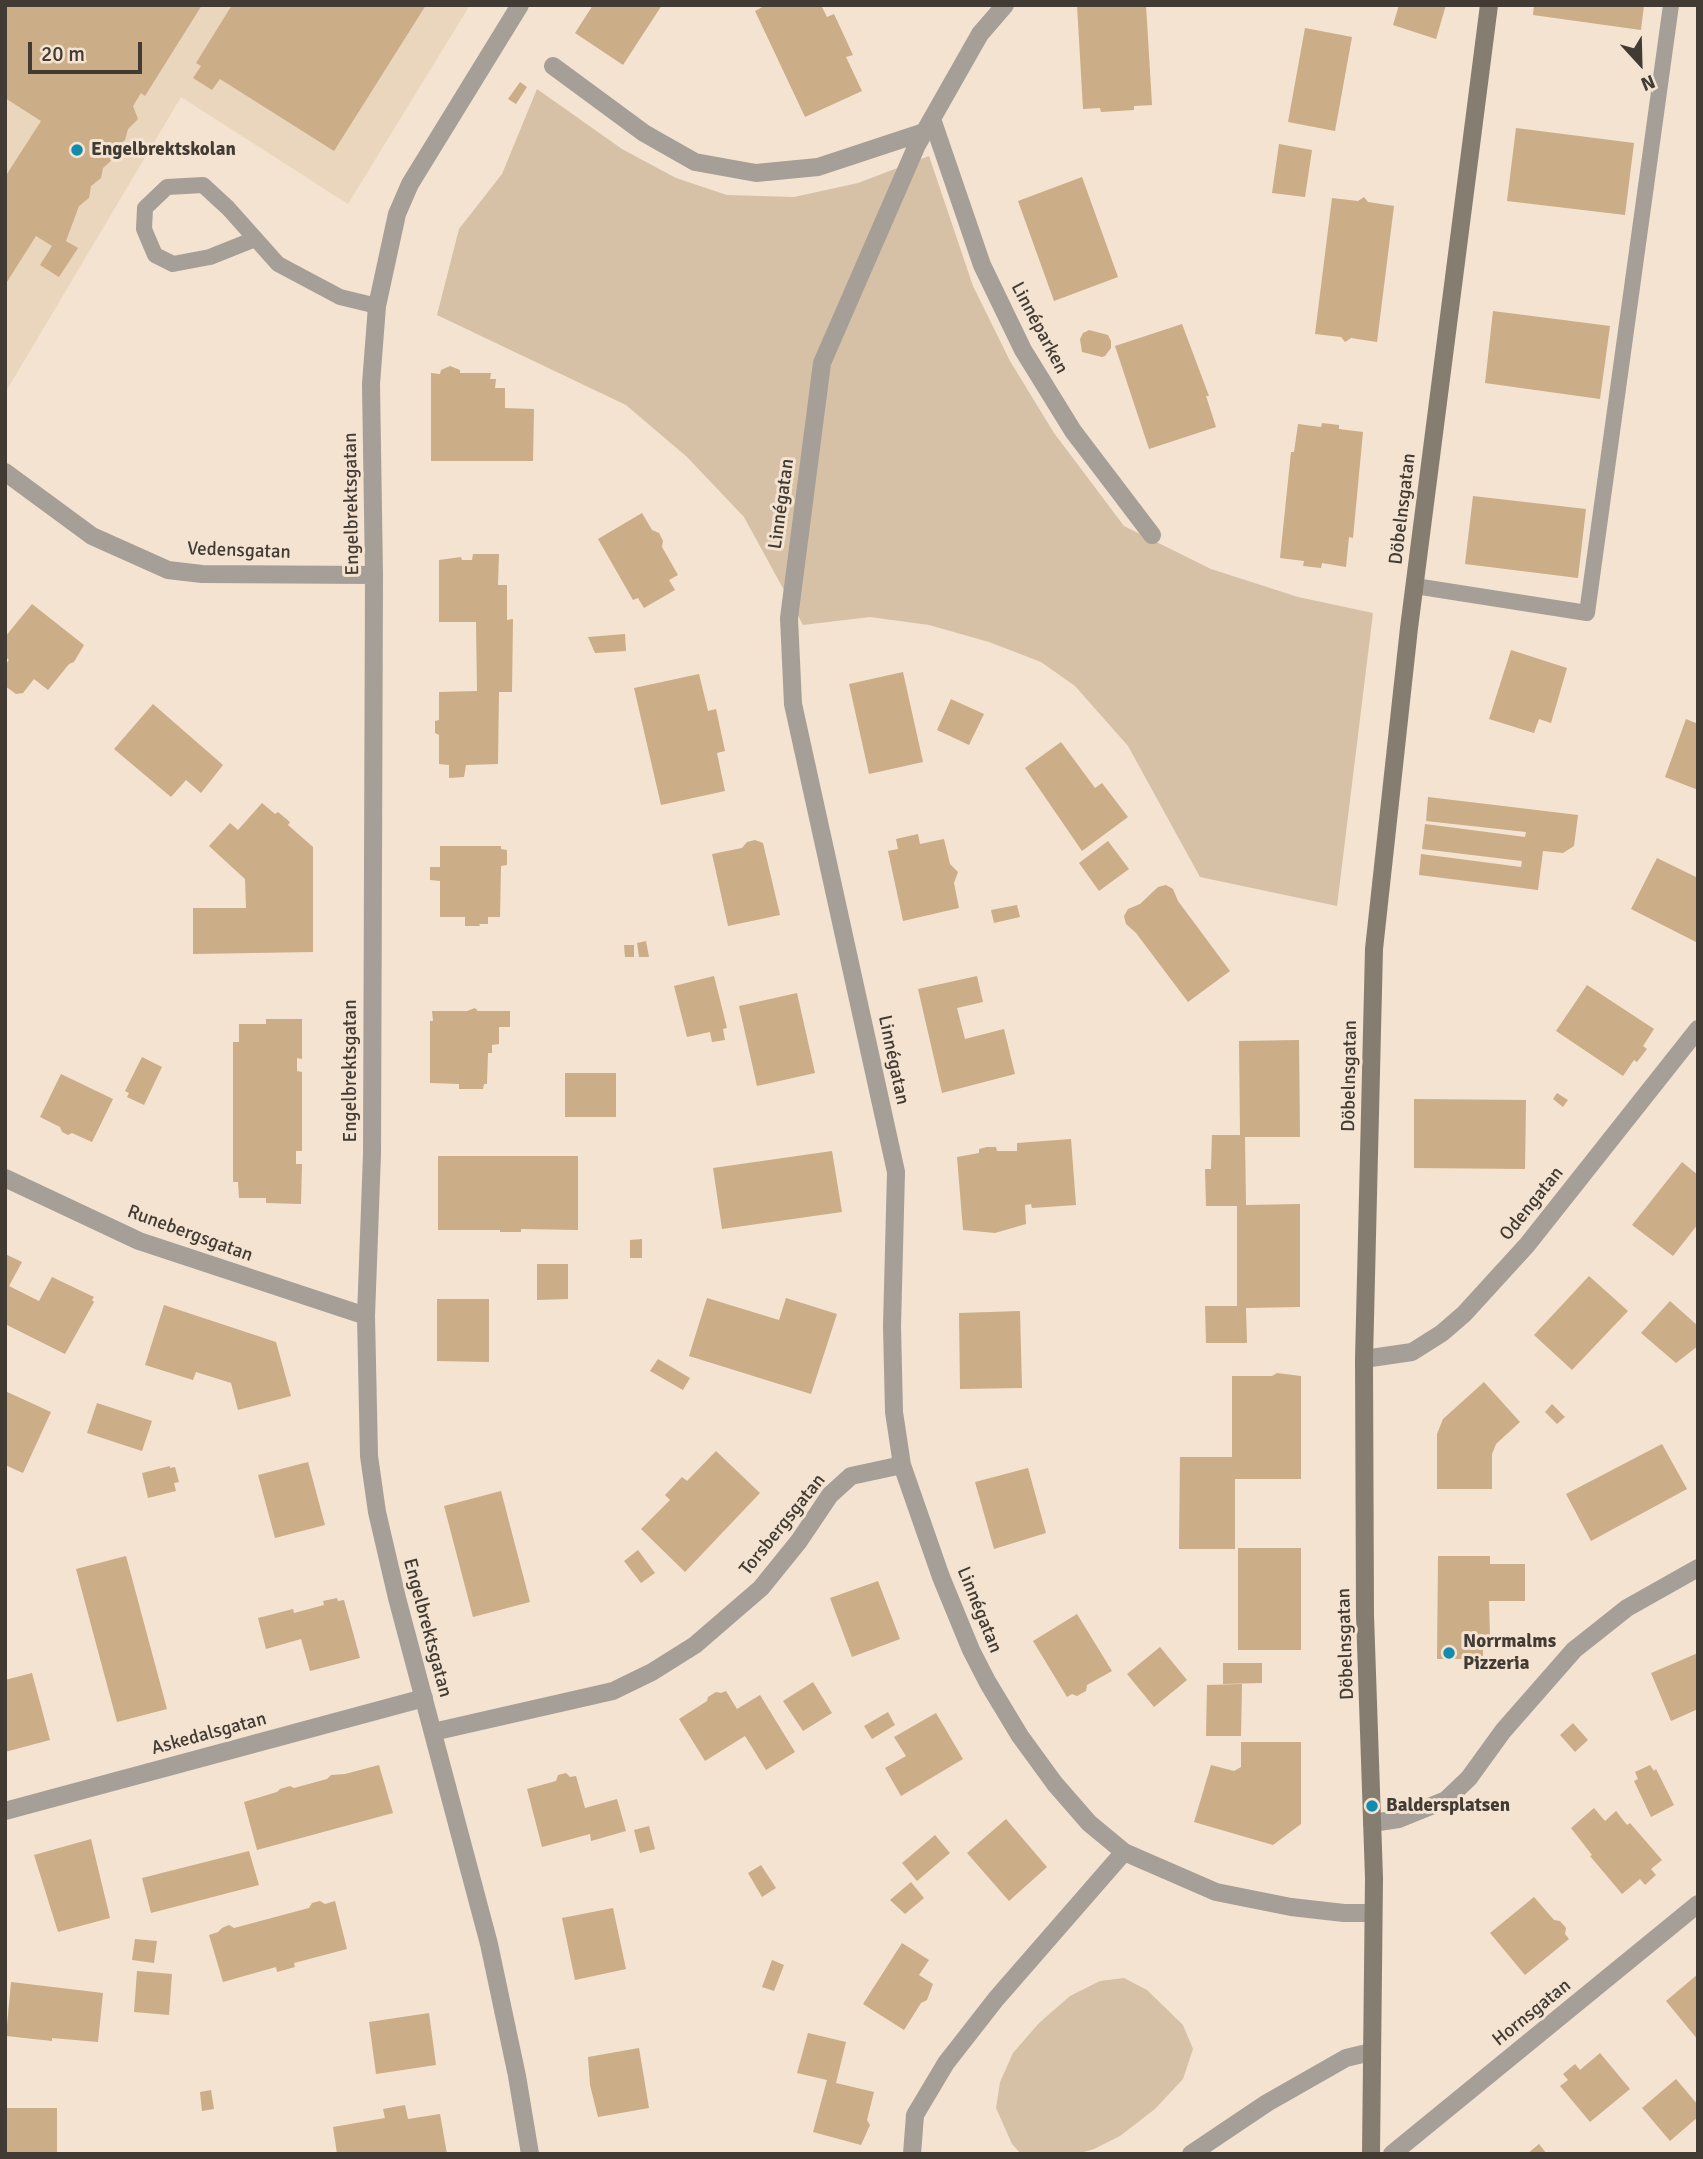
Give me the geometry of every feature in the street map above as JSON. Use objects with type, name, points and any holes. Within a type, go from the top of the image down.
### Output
[{"type":"street","name":"Engelbrektsgatan","points":[[520,5],[410,184],[397,214],[377,306],[371,384],[374,575],[372,1154],[366,1316],[369,1456],[377,1512],[489,1944],[517,2076],[530,2154]]},
{"type":"street","name":"Linnégatan","points":[[1005,5],[980,34],[928,125],[822,363],[789,618],[793,704],[896,1172],[892,1325],[894,1412],[902,1465],[942,1577],[971,1650],[988,1683],[1020,1736],[1055,1784],[1089,1823],[1124,1852],[1216,1892],[1291,1906],[1344,1913],[1372,1913]]},
{"type":"street","name":"Döbelnsgatan","points":[[1371,2154],[1372,1823],[1365,1615],[1364,1359],[1374,949],[1415,586],[1489,5]]},
{"type":"street","points":[[553,66],[644,133],[695,162],[756,173],[818,167],[928,125]]},
{"type":"street","name":"Linnéparken","points":[[928,125],[982,265],[1023,350],[1073,431],[1152,535]]},
{"type":"street","name":"Vedensgatan","points":[[5,472],[92,536],[168,569],[202,573],[374,575]]},
{"type":"street","name":"Odengatan","points":[[1364,1359],[1412,1352],[1465,1314],[1527,1245],[1698,1028]]},
{"type":"street","name":"Runebergsgatan","points":[[5,1178],[139,1241],[366,1316]]},
{"type":"street","name":"Torsbergsgatan","points":[[433,1732],[613,1691],[652,1672],[695,1645],[761,1588],[799,1541],[830,1495],[851,1476],[902,1465]]},
{"type":"street","points":[[1372,1823],[1399,1819],[1446,1800],[1469,1778],[1503,1731],[1574,1650],[1628,1608],[1698,1568]]},
{"type":"street","name":"Askedalsgatan","points":[[5,1811],[424,1698]]},
{"type":"street","points":[[912,2154],[915,2115],[946,2063],[996,1999],[1124,1852]]},
{"type":"street","name":"Hornsgatan","points":[[1392,2154],[1698,1904]]},
{"type":"street","points":[[1191,2154],[1267,2103],[1346,2058],[1371,2052]]},
{"type":"lane","points":[[1415,586],[1587,614],[1671,5]]},
{"type":"lane","points":[[256,239],[210,257],[173,264],[155,255],[144,229],[145,208],[167,187],[203,185],[256,239],[278,264],[340,297],[377,306]]},
{"type":"shaded area","name":"Engelbrektskolan","points":[[5,5],[470,5],[348,204],[181,97],[5,393]]},
{"type":"shaded area","points":[[537,89],[622,149],[676,178],[727,195],[794,197],[858,183],[929,156],[973,286],[1010,361],[1054,433],[1124,526],[1211,569],[1298,597],[1373,613],[1337,906],[1200,877],[1128,746],[1075,686],[1041,662],[989,642],[929,625],[870,617],[803,625],[744,517],[687,457],[626,405],[437,315],[459,229],[502,174]]},
{"type":"shaded area","points":[[1124,1978],[1147,1990],[1183,2025],[1193,2049],[1183,2079],[1155,2109],[1120,2136],[1094,2149],[1077,2154],[1021,2154],[1012,2144],[996,2108],[1000,2082],[1013,2053],[1039,2023],[1070,1996],[1100,1981]]},
{"type":"building","points":[[5,5],[202,5],[145,96],[141,93],[133,106],[138,119],[128,129],[125,140],[116,147],[113,159],[103,168],[101,178],[91,186],[89,198],[79,206],[66,241],[78,248],[59,277],[40,265],[52,246],[36,236],[5,285],[5,177],[41,121],[5,98]]},
{"type":"building","points":[[232,5],[426,5],[334,151],[220,79],[212,90],[193,78],[201,66],[196,63]]},
{"type":"building","points":[[593,5],[662,5],[623,65],[575,33]]},
{"type":"building","points":[[766,5],[821,5],[827,17],[834,14],[853,55],[846,57],[862,91],[805,117],[755,11]]},
{"type":"building","points":[[1077,5],[1146,5],[1152,105],[1134,106],[1134,110],[1101,112],[1100,108],[1083,109]]},
{"type":"building","points":[[1399,5],[1446,5],[1436,39],[1393,25]]},
{"type":"building","points":[[1534,5],[1644,5],[1641,30],[1533,15]]},
{"type":"building","points":[[1305,28],[1352,37],[1335,131],[1288,122]]},
{"type":"building","points":[[520,82],[527,87],[516,104],[508,99]]},
{"type":"building","points":[[1516,128],[1634,143],[1625,215],[1507,201]]},
{"type":"building","points":[[1279,144],[1312,150],[1305,197],[1272,193]]},
{"type":"building","points":[[1082,177],[1118,277],[1054,301],[1018,201]]},
{"type":"building","points":[[1364,197],[1368,202],[1394,206],[1377,342],[1351,338],[1345,342],[1341,337],[1315,334],[1332,198],[1358,201]]},
{"type":"building","points":[[1493,311],[1610,326],[1600,399],[1485,383]]},
{"type":"building","points":[[1182,324],[1209,396],[1206,396],[1216,427],[1149,449],[1115,346]]},
{"type":"building","points":[[1089,330],[1108,335],[1111,348],[1105,356],[1082,352],[1080,339],[1083,333]]},
{"type":"building","points":[[450,366],[460,370],[460,373],[491,373],[490,379],[496,379],[495,388],[505,388],[505,408],[534,409],[533,461],[431,461],[431,373],[440,374],[441,370]]},
{"type":"building","points":[[1322,423],[1339,425],[1339,429],[1363,432],[1353,538],[1349,537],[1346,567],[1322,563],[1321,568],[1303,566],[1304,561],[1280,558],[1291,452],[1294,452],[1298,424],[1321,427]]},
{"type":"building","points":[[1473,496],[1586,509],[1578,578],[1465,564]]},
{"type":"building","points":[[642,513],[652,530],[659,533],[663,541],[662,547],[678,575],[669,580],[675,590],[644,608],[638,598],[633,600],[598,539]]},
{"type":"building","points":[[473,554],[499,554],[498,585],[507,585],[507,620],[513,619],[512,692],[499,692],[498,764],[466,765],[464,777],[449,778],[449,765],[439,764],[439,735],[435,733],[435,721],[439,720],[439,692],[477,691],[476,622],[439,622],[439,560],[461,557],[462,560],[472,560]]},
{"type":"building","points":[[32,604],[84,645],[74,662],[69,664],[48,690],[34,679],[23,693],[16,694],[5,686],[5,665],[9,660],[5,656],[5,637]]},
{"type":"building","points":[[625,634],[626,651],[595,653],[588,637]]},
{"type":"building","points":[[1511,650],[1567,668],[1551,723],[1539,719],[1534,733],[1489,719]]},
{"type":"building","points":[[903,672],[923,762],[869,774],[849,684]]},
{"type":"building","points":[[699,674],[708,711],[716,709],[725,751],[717,753],[725,791],[661,805],[634,688]]},
{"type":"building","points":[[951,699],[984,714],[969,745],[937,730]]},
{"type":"building","points":[[153,704],[223,765],[201,793],[186,780],[171,797],[114,749]]},
{"type":"building","points":[[1686,719],[1698,724],[1698,790],[1665,777]]},
{"type":"building","points":[[1061,742],[1095,788],[1102,783],[1128,817],[1082,851],[1025,768]]},
{"type":"building","points":[[1428,797],[1578,815],[1574,846],[1563,853],[1543,851],[1538,890],[1419,875],[1421,854],[1521,867],[1522,861],[1422,849],[1425,824],[1525,837],[1526,832],[1426,821]]},
{"type":"building","points":[[262,803],[290,822],[288,825],[313,847],[313,952],[193,954],[193,908],[246,908],[245,879],[209,846],[230,823],[238,830]]},
{"type":"building","points":[[918,834],[920,844],[944,839],[950,864],[958,872],[954,883],[959,908],[903,921],[888,851],[898,849],[896,839]]},
{"type":"building","points":[[755,840],[763,843],[780,915],[728,926],[712,854],[742,848],[747,842]]},
{"type":"building","points":[[1108,841],[1129,869],[1099,891],[1079,863]]},
{"type":"building","points":[[440,846],[501,846],[501,849],[507,850],[507,865],[501,866],[500,917],[488,917],[488,924],[465,926],[465,917],[440,917],[440,881],[430,880],[430,867],[440,867]]},
{"type":"building","points":[[1657,858],[1698,878],[1698,943],[1631,909]]},
{"type":"building","points":[[1166,885],[1173,889],[1178,901],[1230,971],[1188,1002],[1136,933],[1126,924],[1124,916],[1128,909],[1140,904],[1158,887]]},
{"type":"building","points":[[1017,905],[1020,917],[994,923],[991,910]]},
{"type":"building","points":[[646,941],[649,957],[639,957],[637,943]]},
{"type":"building","points":[[624,945],[634,945],[634,957],[625,957]]},
{"type":"building","points":[[714,976],[727,1028],[723,1029],[725,1040],[712,1042],[710,1032],[687,1037],[674,986]]},
{"type":"building","points":[[977,976],[983,1002],[957,1008],[965,1039],[1004,1029],[1015,1074],[942,1093],[918,989]]},
{"type":"building","points":[[1587,985],[1654,1029],[1643,1046],[1647,1049],[1637,1062],[1634,1060],[1623,1076],[1556,1031]]},
{"type":"building","points":[[797,993],[815,1073],[757,1086],[739,1006]]},
{"type":"building","points":[[475,1008],[478,1011],[510,1011],[510,1027],[499,1027],[499,1044],[492,1045],[492,1053],[488,1053],[487,1084],[484,1084],[483,1089],[459,1089],[459,1084],[430,1083],[432,1011],[467,1011]]},
{"type":"building","points":[[266,1019],[302,1019],[302,1059],[297,1058],[297,1071],[302,1072],[302,1151],[296,1151],[296,1164],[302,1164],[301,1204],[266,1203],[266,1198],[239,1198],[238,1182],[233,1182],[233,1042],[239,1042],[239,1024],[266,1024]]},
{"type":"building","points":[[1299,1040],[1300,1137],[1245,1137],[1246,1205],[1300,1204],[1300,1307],[1246,1308],[1247,1343],[1206,1343],[1205,1306],[1237,1306],[1237,1206],[1206,1206],[1205,1169],[1211,1169],[1212,1135],[1240,1135],[1239,1041]]},
{"type":"building","points":[[142,1057],[162,1067],[144,1105],[127,1097],[129,1093],[125,1091]]},
{"type":"building","points":[[565,1073],[616,1073],[616,1117],[565,1117]]},
{"type":"building","points":[[61,1074],[113,1099],[92,1142],[72,1133],[68,1135],[62,1132],[60,1127],[40,1117]]},
{"type":"building","points":[[1557,1093],[1568,1100],[1563,1107],[1553,1099]]},
{"type":"building","points":[[1414,1099],[1526,1100],[1525,1169],[1414,1168]]},
{"type":"building","points":[[1071,1139],[1076,1205],[1032,1208],[1031,1204],[1025,1205],[1026,1224],[995,1233],[963,1230],[957,1157],[979,1153],[979,1149],[987,1147],[996,1147],[997,1151],[1017,1151],[1017,1143]]},
{"type":"building","points":[[832,1151],[842,1212],[722,1229],[713,1168]]},
{"type":"building","points":[[438,1156],[578,1156],[578,1230],[438,1230]]},
{"type":"building","points":[[1682,1162],[1698,1175],[1698,1224],[1673,1256],[1632,1225]]},
{"type":"building","points":[[642,1239],[642,1258],[630,1258],[630,1240]]},
{"type":"building","points":[[5,1254],[22,1262],[9,1286],[39,1301],[52,1277],[94,1297],[94,1302],[65,1354],[5,1324]]},
{"type":"building","points":[[537,1264],[568,1264],[568,1299],[537,1300]]},
{"type":"building","points":[[1589,1276],[1628,1311],[1572,1370],[1534,1335]]},
{"type":"building","points":[[707,1298],[779,1320],[786,1298],[837,1314],[811,1394],[689,1356]]},
{"type":"building","points":[[437,1299],[489,1299],[489,1362],[437,1361]]},
{"type":"building","points":[[1670,1301],[1698,1326],[1698,1346],[1676,1363],[1641,1333]]},
{"type":"building","points":[[164,1305],[276,1342],[291,1396],[238,1410],[231,1383],[196,1372],[193,1380],[145,1365]]},
{"type":"building","points":[[1020,1311],[1022,1388],[960,1389],[959,1313]]},
{"type":"building","points":[[658,1359],[690,1378],[683,1390],[650,1371]]},
{"type":"building","points":[[1277,1373],[1301,1376],[1301,1479],[1235,1479],[1235,1549],[1179,1549],[1180,1457],[1232,1457],[1232,1376],[1272,1376]]},
{"type":"building","points":[[1484,1382],[1520,1422],[1496,1444],[1492,1454],[1492,1489],[1437,1489],[1437,1434],[1443,1419]]},
{"type":"building","points":[[5,1391],[51,1412],[23,1473],[5,1465]]},
{"type":"building","points":[[97,1403],[152,1421],[142,1451],[87,1433]]},
{"type":"building","points":[[1552,1404],[1565,1417],[1557,1424],[1545,1412]]},
{"type":"building","points":[[1662,1444],[1687,1489],[1591,1541],[1566,1494]]},
{"type":"building","points":[[716,1451],[760,1493],[685,1572],[641,1529],[670,1500],[665,1495],[682,1477],[687,1481]]},
{"type":"building","points":[[308,1462],[325,1525],[275,1538],[258,1475]]},
{"type":"building","points":[[175,1467],[179,1482],[174,1483],[176,1491],[148,1498],[142,1473]]},
{"type":"building","points":[[1028,1468],[1046,1533],[994,1549],[975,1482]]},
{"type":"building","points":[[501,1491],[530,1602],[473,1617],[444,1506]]},
{"type":"building","points":[[1238,1548],[1301,1548],[1301,1650],[1238,1650]]},
{"type":"building","points":[[638,1550],[655,1573],[641,1583],[624,1561]]},
{"type":"building","points":[[126,1556],[167,1709],[117,1722],[76,1569]]},
{"type":"building","points":[[1438,1556],[1490,1556],[1490,1564],[1525,1564],[1525,1601],[1489,1601],[1490,1636],[1483,1637],[1483,1659],[1437,1659]]},
{"type":"building","points":[[878,1581],[900,1639],[852,1657],[830,1598]]},
{"type":"building","points":[[337,1598],[338,1601],[344,1600],[360,1658],[310,1671],[301,1639],[266,1649],[258,1618],[293,1609],[294,1613],[324,1605],[323,1601]]},
{"type":"building","points":[[1077,1614],[1112,1671],[1087,1685],[1086,1691],[1067,1697],[1033,1641]]},
{"type":"building","points":[[1160,1647],[1187,1680],[1154,1707],[1127,1674]]},
{"type":"building","points":[[1698,1653],[1698,1709],[1671,1721],[1651,1673]]},
{"type":"building","points":[[1223,1663],[1262,1663],[1262,1683],[1223,1684]]},
{"type":"building","points":[[32,1673],[50,1740],[5,1752],[5,1680]]},
{"type":"building","points":[[813,1682],[832,1713],[803,1731],[783,1701]]},
{"type":"building","points":[[1242,1684],[1241,1736],[1206,1736],[1207,1685]]},
{"type":"building","points":[[726,1691],[737,1709],[760,1695],[795,1752],[766,1770],[745,1736],[705,1761],[679,1719],[716,1692]]},
{"type":"building","points":[[888,1712],[895,1725],[872,1739],[864,1726]]},
{"type":"building","points":[[936,1713],[963,1759],[901,1796],[885,1768],[906,1756],[894,1737]]},
{"type":"building","points":[[1573,1723],[1588,1740],[1575,1752],[1560,1735]]},
{"type":"building","points":[[1241,1742],[1301,1742],[1301,1824],[1273,1845],[1194,1822],[1211,1765],[1234,1771],[1241,1767]]},
{"type":"building","points":[[379,1765],[393,1813],[257,1850],[244,1802],[290,1786],[294,1788],[327,1779],[331,1775]]},
{"type":"building","points":[[1650,1765],[1654,1771],[1656,1769],[1674,1805],[1651,1817],[1634,1781],[1638,1779],[1635,1772]]},
{"type":"building","points":[[566,1773],[570,1777],[576,1776],[585,1808],[617,1799],[626,1831],[591,1841],[590,1834],[542,1847],[527,1789],[556,1781],[558,1775]]},
{"type":"building","points":[[1594,1808],[1605,1821],[1616,1811],[1662,1860],[1651,1869],[1656,1875],[1645,1885],[1640,1879],[1622,1894],[1571,1828]]},
{"type":"building","points":[[1006,1819],[1047,1867],[1009,1901],[967,1853]]},
{"type":"building","points":[[649,1826],[655,1849],[640,1853],[634,1830]]},
{"type":"building","points":[[935,1835],[950,1853],[917,1881],[902,1863]]},
{"type":"building","points":[[91,1839],[110,1918],[58,1932],[34,1855]]},
{"type":"building","points":[[249,1851],[259,1885],[151,1913],[142,1878]]},
{"type":"building","points":[[761,1865],[776,1888],[762,1897],[748,1873]]},
{"type":"building","points":[[911,1882],[924,1898],[905,1914],[890,1900]]},
{"type":"building","points":[[1534,1897],[1554,1920],[1560,1921],[1566,1928],[1565,1934],[1569,1939],[1525,1975],[1490,1933]]},
{"type":"building","points":[[320,1901],[325,1904],[335,1901],[347,1949],[294,1963],[295,1967],[277,1972],[276,1967],[223,1982],[209,1935],[229,1925],[234,1928],[309,1908],[312,1903]]},
{"type":"building","points":[[613,1908],[626,1969],[575,1980],[562,1918]]},
{"type":"building","points":[[135,1939],[157,1941],[154,1963],[132,1960]]},
{"type":"building","points":[[902,1943],[929,1960],[919,1975],[933,1984],[927,2000],[921,2003],[904,2030],[863,2004]]},
{"type":"building","points":[[772,1960],[784,1965],[774,1991],[762,1987]]},
{"type":"building","points":[[137,1971],[172,1974],[169,2015],[134,2012]]},
{"type":"building","points":[[1698,1974],[1698,2040],[1666,2001]]},
{"type":"building","points":[[11,1982],[103,1993],[98,2042],[6,2036]]},
{"type":"building","points":[[429,2013],[436,2065],[376,2074],[369,2022]]},
{"type":"building","points":[[808,2033],[846,2042],[836,2083],[874,2092],[867,2120],[870,2125],[861,2145],[813,2132],[827,2080],[797,2073]]},
{"type":"building","points":[[639,2048],[649,2108],[598,2117],[590,2085],[588,2057]]},
{"type":"building","points":[[1600,2053],[1630,2089],[1590,2122],[1560,2086],[1568,2080],[1563,2074],[1575,2064],[1580,2070]]},
{"type":"building","points":[[1676,2079],[1698,2105],[1698,2117],[1670,2141],[1642,2108]]},
{"type":"building","points":[[211,2090],[214,2109],[202,2111],[200,2092]]},
{"type":"building","points":[[405,2105],[408,2119],[440,2114],[447,2154],[337,2154],[333,2127],[385,2118],[383,2109]]},
{"type":"building","points":[[5,2108],[57,2108],[57,2154],[5,2154]]},
{"type":"building","points":[[1539,2144],[1547,2154],[1527,2154]]},
{"type":"place","name":"Engelbrektskolan","points":[[77,150]]},
{"type":"place","name":"Norrmalms Pizzeria","points":[[1449,1653]]},
{"type":"place","name":"Baldersplatsen","points":[[1372,1806]]}]
